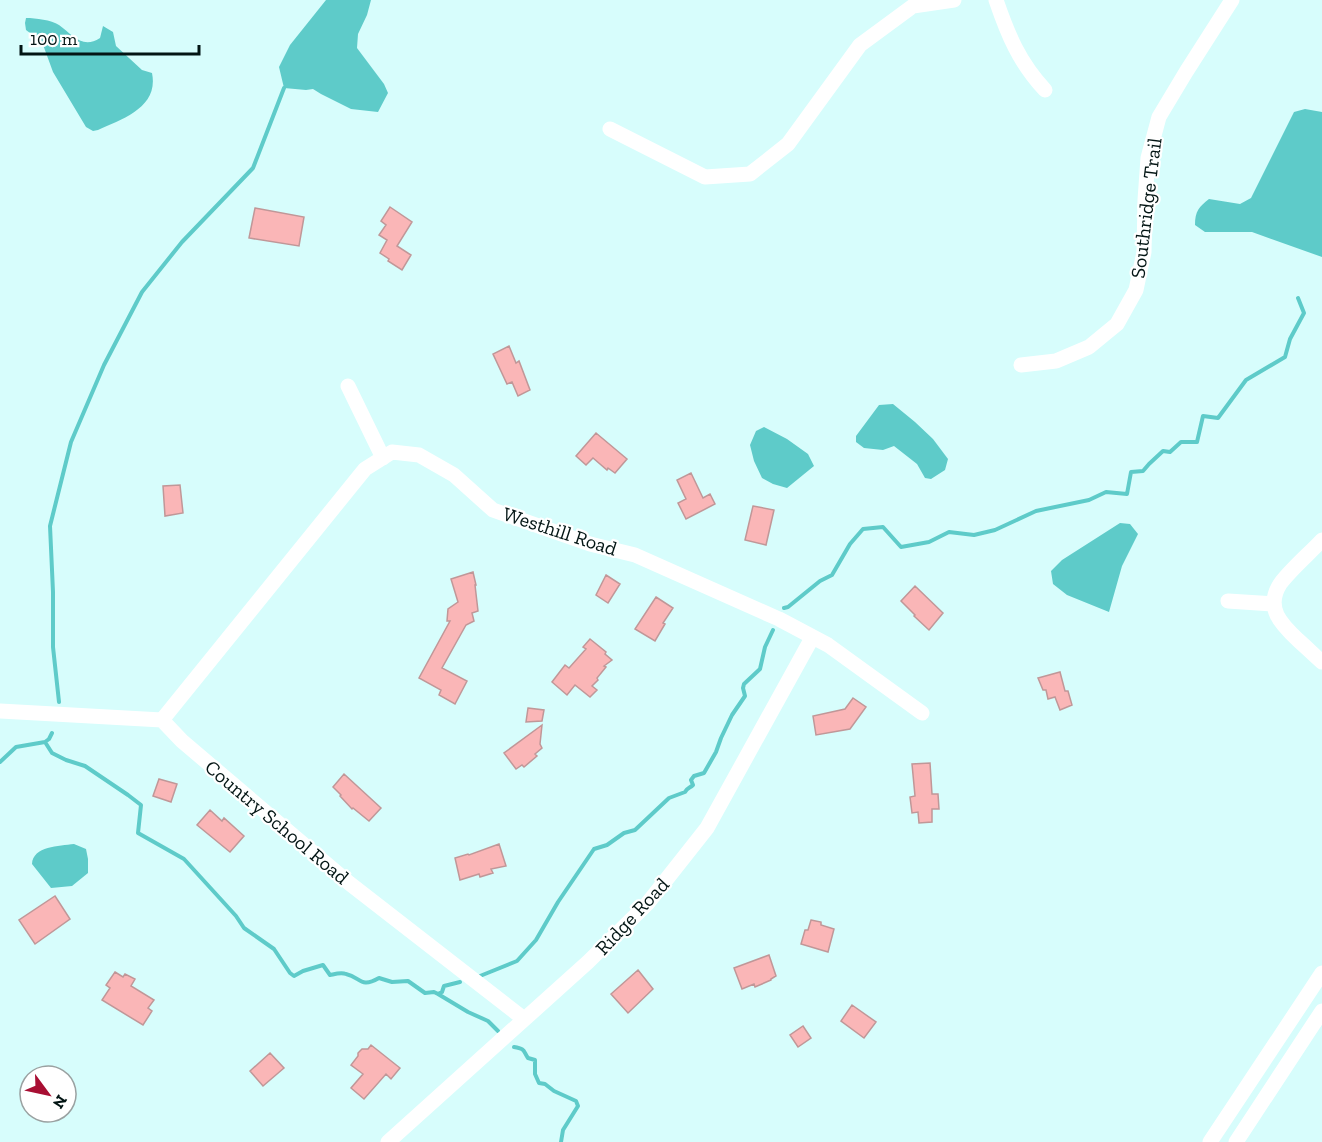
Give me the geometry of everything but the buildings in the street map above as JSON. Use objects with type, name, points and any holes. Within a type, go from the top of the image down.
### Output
[{"type":"street","points":[[610,129],[705,177],[750,174],[788,144],[860,45],[913,6],[954,0]]},
{"type":"street","points":[[996,0],[1017,53],[1045,90]]},
{"type":"street","name":"Southridge Trail","points":[[1021,365],[1056,361],[1089,347],[1117,324],[1136,291],[1144,252],[1148,158],[1159,117],[1232,0]]},
{"type":"street","points":[[348,386],[383,458]]},
{"type":"street","name":"Westhill Road","points":[[162,720],[365,469],[392,452],[419,455],[454,475],[493,510],[590,544],[635,555],[779,619],[828,645],[922,713]]},
{"type":"street","points":[[1322,540],[1281,583],[1275,595],[1274,604],[1275,614],[1284,626],[1322,662]]},
{"type":"street","points":[[1228,601],[1274,604]]},
{"type":"street","name":"Ridge Road","points":[[388,1142],[588,962],[647,904],[707,828],[812,638]]},
{"type":"street","points":[[0,711],[162,720]]},
{"type":"street","name":"Country School Road","points":[[162,720],[182,741],[349,883],[524,1019]]},
{"type":"street","points":[[1210,1142],[1322,973]]},
{"type":"street","points":[[1236,1142],[1322,1011]]},
{"type":"water","points":[[326,0],[371,0],[358,34],[357,48],[384,84],[388,93],[378,112],[351,109],[313,89],[284,88],[279,67],[290,45]]},
{"type":"water","points":[[26,18],[56,23],[83,42],[100,38],[103,26],[113,32],[116,46],[142,70],[152,73],[153,85],[145,103],[128,116],[98,130],[93,131],[86,127],[53,72],[42,42],[26,30]]},
{"type":"water","points":[[1305,109],[1322,112],[1322,257],[1252,232],[1205,232],[1195,225],[1198,210],[1209,199],[1240,204],[1251,198],[1294,112]]},
{"type":"water","points":[[893,404],[933,439],[948,459],[945,470],[931,479],[925,478],[917,464],[894,446],[883,450],[864,448],[856,442],[856,436],[879,405]]},
{"type":"water","points":[[764,427],[787,439],[808,454],[814,466],[787,488],[762,478],[754,461],[750,445],[756,431]]},
{"type":"water","points":[[1120,523],[1130,524],[1138,534],[1122,566],[1109,612],[1067,595],[1053,584],[1051,571],[1062,560]]},
{"type":"water","points":[[74,844],[86,849],[88,873],[72,886],[51,888],[32,864],[33,858],[42,850]]},
{"type":"waterway","points":[[59,702],[53,647],[50,526],[71,442],[104,365],[142,292],[182,242],[253,168],[284,88]]},
{"type":"waterway","points":[[784,608],[820,581],[832,575],[850,544],[863,529],[883,527],[901,547],[929,542],[949,532],[974,535],[995,530],[1036,511],[1089,500],[1106,492],[1127,494],[1131,472],[1143,471],[1163,451],[1170,452],[1181,442],[1197,442],[1203,416],[1218,418],[1246,380],[1285,357],[1290,339],[1304,313],[1298,298]]},
{"type":"waterway","points":[[480,976],[517,961],[536,940],[558,902],[594,849],[607,845],[624,833],[635,830],[669,798],[685,792],[693,785],[691,780],[694,776],[704,773],[732,715],[745,696],[744,684],[760,669],[765,647],[773,630]]},
{"type":"waterway","points":[[45,742],[52,733]]},
{"type":"waterway","points":[[0,762],[16,747],[45,742],[52,753],[85,766],[128,795],[141,805],[138,833],[184,859],[236,916],[244,928],[274,949],[294,976],[323,965],[330,975],[344,973],[364,982],[379,978],[392,982],[408,981],[425,993],[438,994],[442,992],[444,986],[460,982]]},
{"type":"waterway","points":[[438,994],[488,1021],[498,1031]]},
{"type":"waterway","points":[[514,1047],[522,1050],[528,1058],[535,1060],[535,1074],[539,1083],[576,1101],[578,1106],[563,1130],[561,1142]]}]
